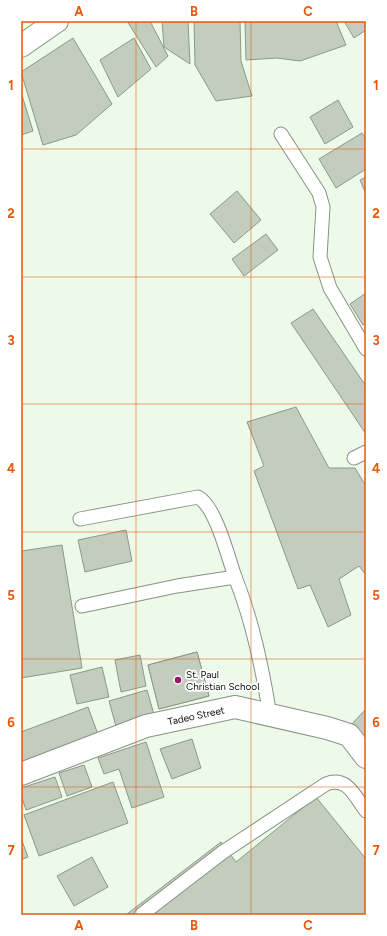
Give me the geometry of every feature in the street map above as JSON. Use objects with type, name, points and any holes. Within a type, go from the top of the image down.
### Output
[{"type":"street","points":[[21,46],[57,21]]},
{"type":"street","name":"Tadeo Street","points":[[21,774],[146,726],[235,707],[327,728],[349,735],[366,757]]},
{"type":"lane","points":[[281,134],[318,193],[323,207],[320,257],[330,288],[366,348]]},
{"type":"lane","points":[[354,458],[366,452]]},
{"type":"lane","points":[[80,519],[198,497],[204,500],[213,515],[243,598],[261,659],[270,716]]},
{"type":"lane","points":[[82,606],[171,587],[235,577]]},
{"type":"lane","points":[[141,915],[223,852],[326,784],[334,781],[344,783],[366,811]]},
{"type":"building","points":[[127,21],[150,21],[168,56],[156,67]]},
{"type":"building","points":[[162,21],[188,21],[190,64],[164,47]]},
{"type":"building","points":[[194,21],[240,21],[241,61],[252,96],[216,101],[195,65]]},
{"type":"building","points":[[245,21],[336,21],[346,45],[300,61],[277,58],[246,60]]},
{"type":"building","points":[[344,21],[366,21],[366,30],[354,38]]},
{"type":"building","points":[[73,38],[112,104],[76,135],[43,145],[21,72]]},
{"type":"building","points":[[134,38],[151,69],[118,97],[100,60]]},
{"type":"building","points":[[21,92],[33,131],[21,135]]},
{"type":"building","points":[[338,100],[353,127],[325,144],[310,117]]},
{"type":"building","points":[[362,133],[366,139],[366,169],[336,188],[319,159]]},
{"type":"building","points":[[366,177],[366,194],[360,180]]},
{"type":"building","points":[[237,191],[261,220],[234,243],[210,214]]},
{"type":"building","points":[[266,234],[278,250],[244,276],[232,259]]},
{"type":"building","points":[[366,293],[366,323],[363,325],[350,304]]},
{"type":"building","points":[[313,309],[366,386],[366,434],[291,323]]},
{"type":"building","points":[[296,407],[329,468],[355,468],[366,486],[366,575],[359,566],[339,579],[351,615],[328,627],[310,585],[298,589],[254,471],[264,466],[247,422]]},
{"type":"building","points":[[126,530],[132,561],[85,572],[78,540]]},
{"type":"building","points":[[62,545],[82,668],[21,678],[21,551]]},
{"type":"building","name":"St. Paul Christian School","points":[[197,652],[209,696],[159,709],[148,665]]},
{"type":"building","name":"St. Paul Christian School","points":[[197,652],[209,696],[159,709],[148,665]]},
{"type":"building","points":[[140,655],[146,686],[121,692],[115,660]]},
{"type":"building","points":[[102,667],[109,697],[77,704],[70,675]]},
{"type":"building","points":[[147,690],[155,718],[117,730],[109,701]]},
{"type":"building","points":[[88,707],[100,740],[21,769],[21,732]]},
{"type":"building","points":[[366,709],[366,748],[349,727]]},
{"type":"building","points":[[192,739],[201,768],[172,779],[160,749]]},
{"type":"building","points":[[146,742],[164,797],[132,808],[119,769],[104,774],[98,758]]},
{"type":"building","points":[[84,765],[92,787],[67,796],[59,773]]},
{"type":"building","points":[[55,777],[62,797],[26,810],[21,795],[21,788]]},
{"type":"building","points":[[113,782],[128,823],[39,856],[24,815]]},
{"type":"building","points":[[316,797],[366,859],[366,915],[127,914],[221,842],[236,862]]},
{"type":"building","points":[[21,838],[28,857],[21,860]]},
{"type":"building","points":[[92,857],[108,887],[74,906],[57,876]]},
{"type":"place","name":"St. Paul Christian School","points":[[178,680]]}]
